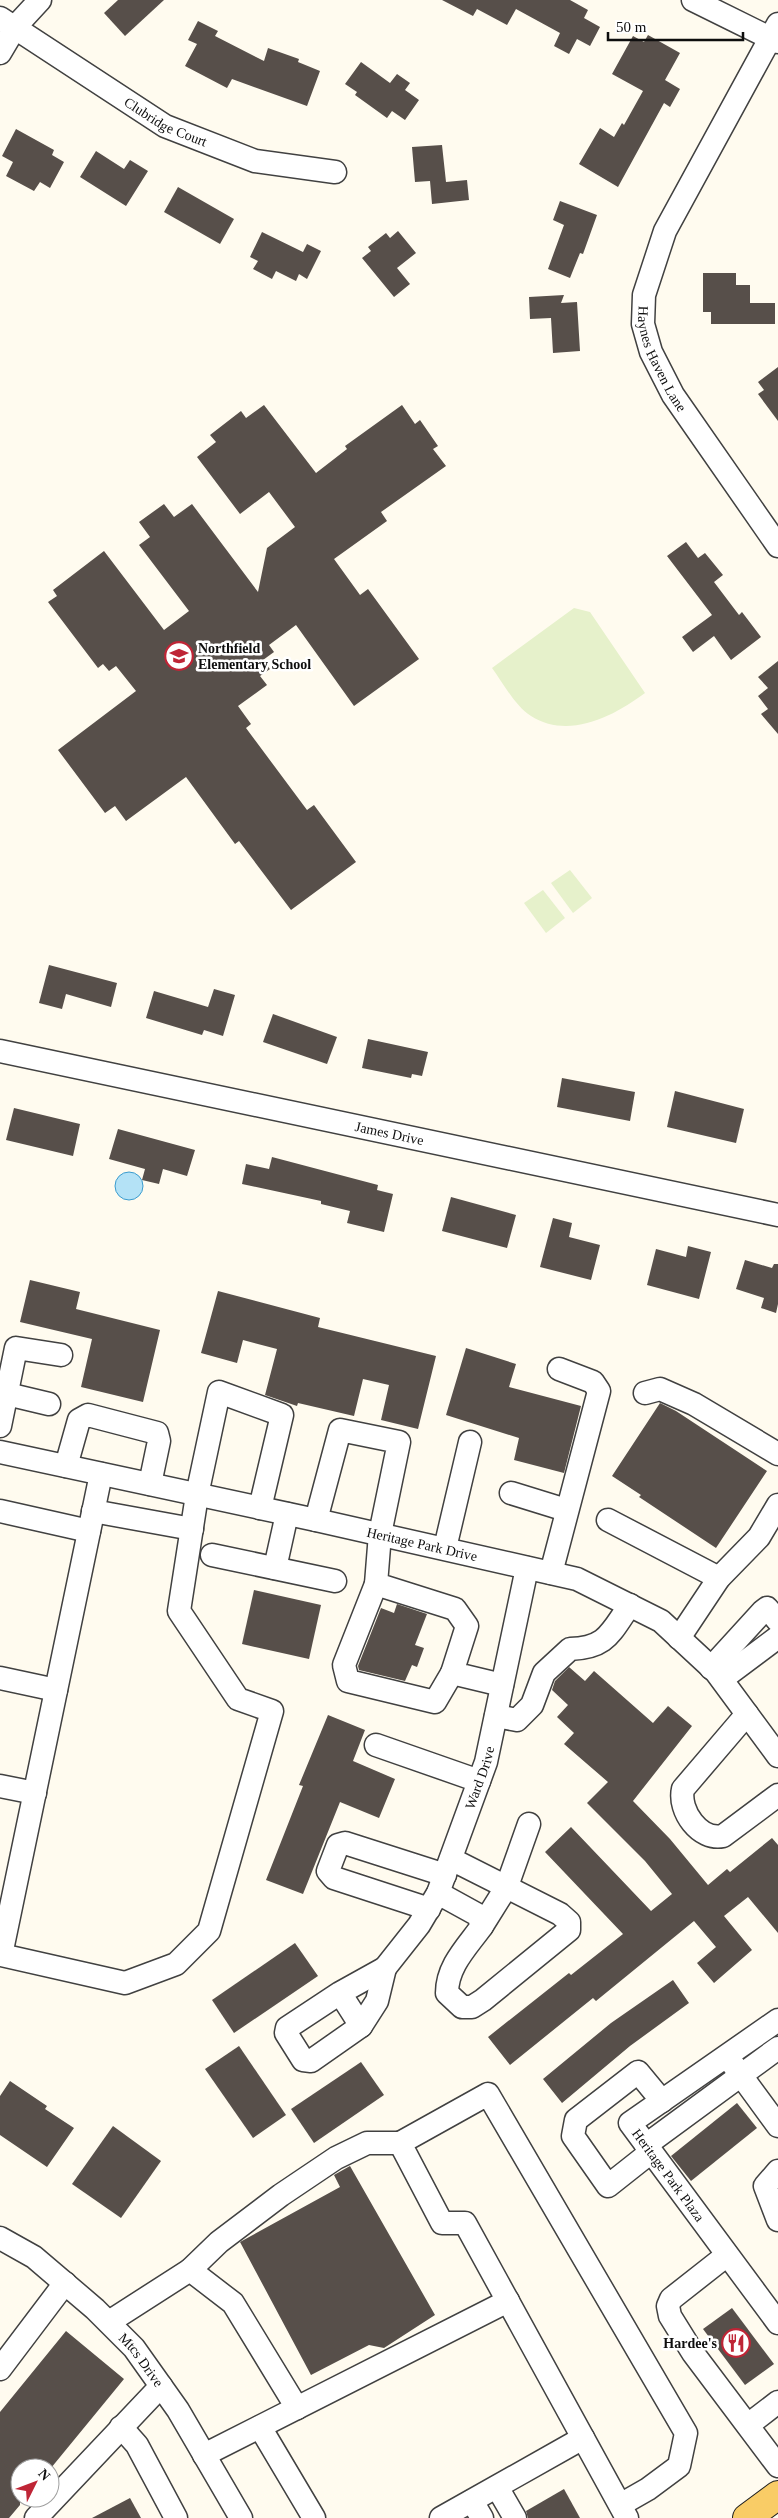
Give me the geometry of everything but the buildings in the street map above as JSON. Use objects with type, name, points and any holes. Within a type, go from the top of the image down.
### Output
[{"type":"main road","points":[[748,2518],[776,2503]]},
{"type":"street","points":[[0,53],[8,22],[40,0]]},
{"type":"street","points":[[693,0],[775,34]]},
{"type":"street","name":"Clubridge Court","points":[[8,22],[166,126],[255,162],[335,172]]},
{"type":"street","name":"Haynes Haven Lane","points":[[775,34],[665,231],[644,295],[643,324],[651,352],[673,395],[778,546]]},
{"type":"street","name":"James Drive","points":[[0,1051],[778,1215]]},
{"type":"street","points":[[0,1426],[16,1348],[60,1355]]},
{"type":"street","points":[[551,1573],[566,1510],[599,1391],[593,1382],[559,1369]]},
{"type":"street","points":[[645,1393],[660,1389],[694,1404],[778,1454]]},
{"type":"street","points":[[101,1474],[1,1955],[125,1983],[176,1964],[209,1931],[272,1711],[238,1699],[179,1611],[197,1495],[219,1392],[282,1415],[260,1508]]},
{"type":"street","points":[[6,1394],[49,1404]]},
{"type":"street","points":[[66,1466],[79,1420],[88,1415],[158,1432],[159,1441],[150,1484]]},
{"type":"street","points":[[316,1520],[340,1430],[399,1442],[380,1534],[376,1584],[344,1665],[348,1681],[435,1702],[452,1673],[467,1626],[455,1609],[376,1584]]},
{"type":"street","points":[[445,1548],[470,1442]]},
{"type":"street","name":"Heritage Park Drive","points":[[0,1452],[445,1548],[577,1579],[661,1620],[716,1673],[747,1714],[770,1730],[778,1756]]},
{"type":"street","points":[[511,1493],[566,1510]]},
{"type":"street","points":[[680,1638],[719,1578],[759,1537],[778,1505]]},
{"type":"street","points":[[0,1511],[192,1529]]},
{"type":"street","points":[[276,1568],[287,1514]]},
{"type":"street","points":[[608,1520],[719,1578]]},
{"type":"street","points":[[212,1555],[335,1581]]},
{"type":"street","name":"Ward Drive","points":[[385,1968],[420,1925],[441,1884],[486,1762],[527,1568]]},
{"type":"street","points":[[496,1716],[517,1720],[532,1705],[544,1673],[570,1649],[586,1649],[603,1642],[630,1605]]},
{"type":"street","points":[[716,1673],[763,1611],[767,1608],[778,1621]]},
{"type":"street","points":[[716,1673],[778,1637]]},
{"type":"street","points":[[452,1673],[502,1685]]},
{"type":"street","points":[[0,1678],[56,1690]]},
{"type":"street","points":[[747,1714],[683,1789],[681,1800],[684,1811],[704,1834],[714,1838],[723,1836],[778,1795]]},
{"type":"street","points":[[376,1745],[479,1781]]},
{"type":"street","points":[[0,1786],[35,1793]]},
{"type":"street","points":[[441,1884],[501,1883],[560,1914],[569,1922],[568,1930],[472,2007],[462,2007],[447,1993],[447,1979],[501,1883],[529,1824]]},
{"type":"street","points":[[441,1884],[480,1920]]},
{"type":"street","points":[[385,1968],[377,2001],[361,2026],[310,2061],[303,2060],[286,2033],[287,2028],[340,1993],[385,1968]]},
{"type":"street","points":[[340,1993],[361,2026]]},
{"type":"street","name":"Heritage Park Plaza","points":[[778,2020],[630,2123],[778,2323]]},
{"type":"street","points":[[662,2101],[638,2072],[576,2120],[573,2136],[608,2186],[649,2148],[778,2048]]},
{"type":"street","points":[[727,2056],[778,2126]]},
{"type":"street","points":[[109,2322],[190,2270],[219,2242],[281,2195],[336,2158],[367,2143],[400,2144],[488,2094],[686,2433],[679,2466],[648,2489],[624,2512],[465,2223],[442,2223],[400,2144]]},
{"type":"street","points":[[778,2171],[765,2186],[778,2220]]},
{"type":"street","name":"Mtcs Drive","points":[[0,2238],[34,2257],[109,2322],[134,2348],[161,2386],[241,2518]]},
{"type":"street","points":[[727,2255],[672,2300],[668,2306],[670,2316],[693,2353],[778,2466]]},
{"type":"street","points":[[190,2270],[233,2303],[297,2408]]},
{"type":"street","points":[[0,2369],[65,2283]]},
{"type":"street","points":[[204,2455],[508,2301]]},
{"type":"street","points":[[36,2518],[161,2386]]},
{"type":"street","points":[[748,2425],[778,2402]]},
{"type":"street","points":[[260,2427],[314,2518]]},
{"type":"street","points":[[121,2428],[137,2445],[176,2518]]},
{"type":"street","points":[[441,2518],[477,2509],[510,2507],[583,2438]]},
{"type":"green space","points":[[574,608],[590,612],[645,693],[633,702],[605,717],[576,725],[560,726],[546,723],[525,712],[492,668]]},
{"type":"green space","points":[[570,870],[592,898],[573,913],[551,883]]},
{"type":"green space","points":[[543,890],[565,918],[546,933],[524,903]]},
{"type":"water","points":[[129,1172],[139,1176],[143,1186],[139,1196],[129,1200],[119,1196],[115,1186],[119,1176]]},
{"type":"place","name":"Northfield Elementary School","points":[[179,656]]},
{"type":"place","name":"Hardee's","points":[[736,2343]]}]
